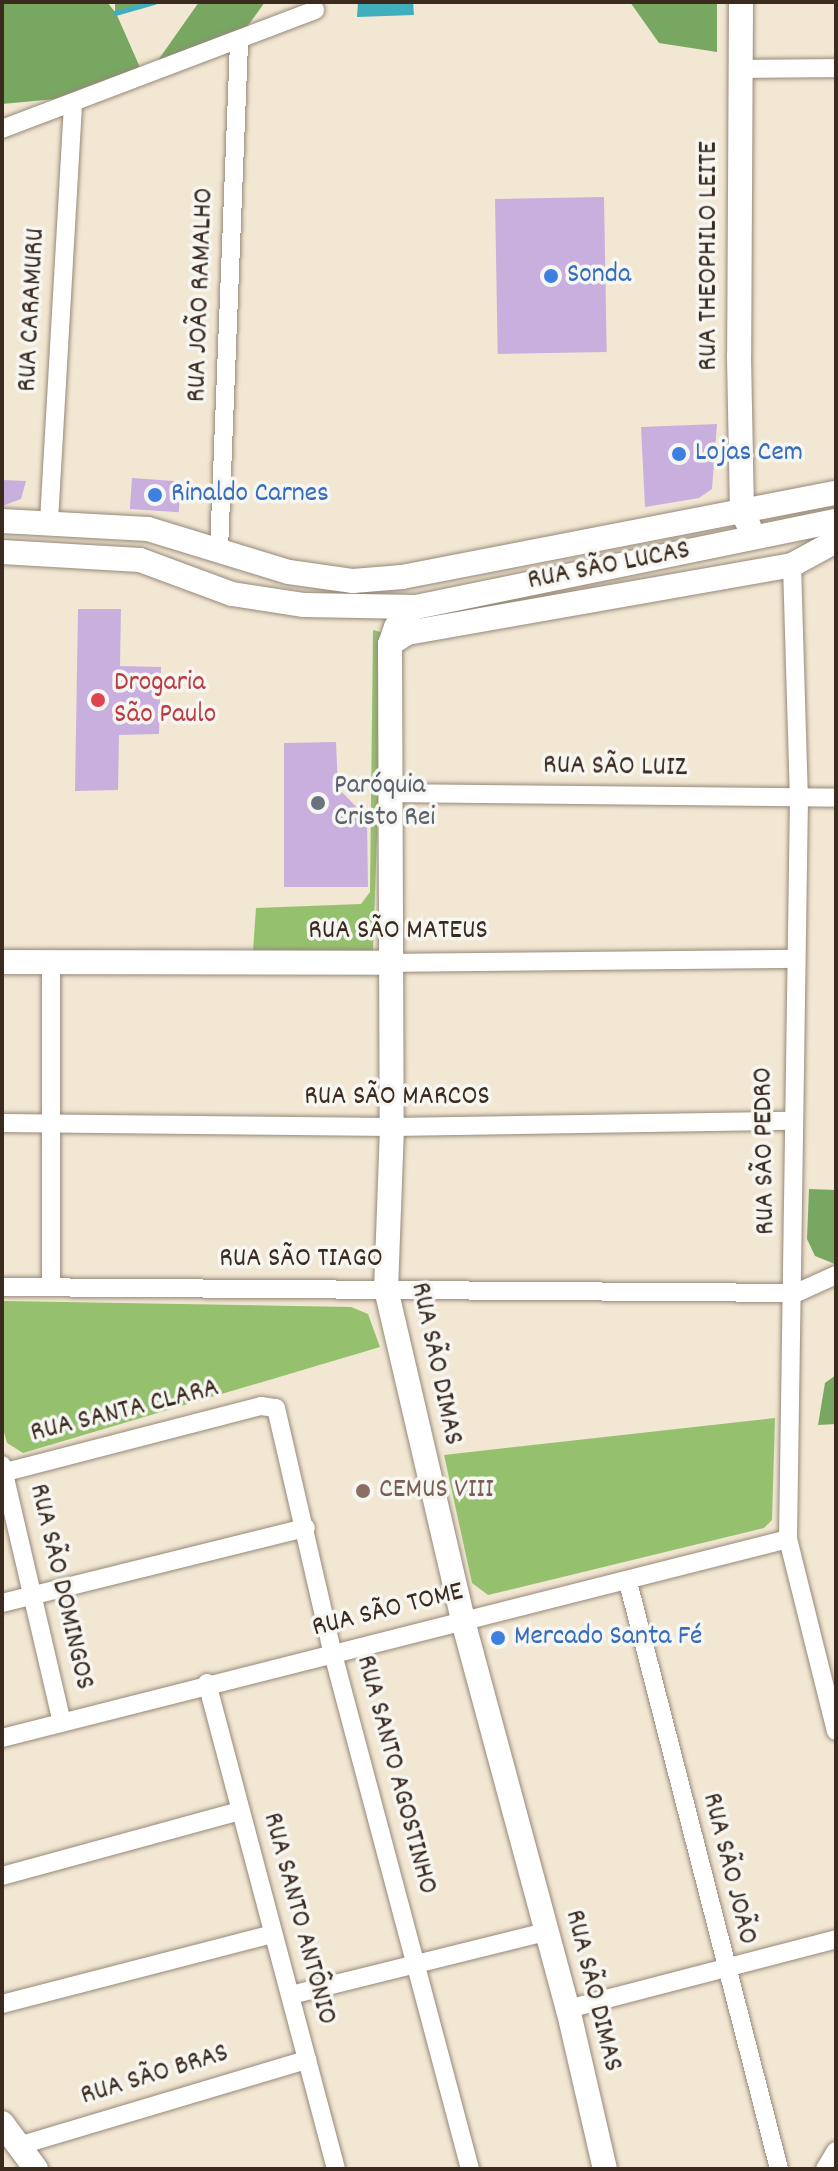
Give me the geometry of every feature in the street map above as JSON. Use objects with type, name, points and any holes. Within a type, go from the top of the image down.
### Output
[{"type":"street","name":"RUA THEOPHILO LEITE","points":[[741,2],[742,511]]},
{"type":"street","points":[[2,129],[239,43],[315,10]]},
{"type":"street","name":"RUA JOÃO RAMALHO","points":[[219,550],[239,43]]},
{"type":"street","points":[[741,69],[836,68]]},
{"type":"street","name":"RUA CARAMURU","points":[[49,521],[73,103]]},
{"type":"street","points":[[2,521],[49,521],[148,529],[289,572],[353,581],[417,575],[836,493]]},
{"type":"street","points":[[742,511],[755,532],[772,535]]},
{"type":"street","points":[[149,562],[232,594],[353,609],[413,607],[836,521]]},
{"type":"street","points":[[55,553],[49,534],[113,528]]},
{"type":"street","name":"RUA SÃO LUCAS","points":[[390,644],[407,633],[792,565],[836,541]]},
{"type":"street","points":[[2,552],[55,553],[149,562],[201,572],[211,568],[219,550]]},
{"type":"street","name":"RUA SÃO PEDRO","points":[[792,565],[799,798],[791,1121],[796,1293],[788,1539],[836,1731]]},
{"type":"street","points":[[390,644],[413,607]]},
{"type":"street","points":[[353,609],[379,623],[390,644]]},
{"type":"street","name":"RUA SÃO DIMAS","points":[[390,644],[393,793],[388,963],[392,1127],[386,1289],[463,1621],[568,2009],[605,2169]]},
{"type":"street","name":"RUA SÃO LUIZ","points":[[393,793],[836,798]]},
{"type":"street","name":"RUA SÃO MATEUS","points":[[2,962],[388,963],[795,959]]},
{"type":"street","points":[[51,962],[51,1286]]},
{"type":"street","name":"RUA SÃO MARCOS","points":[[2,1123],[392,1127],[791,1121]]},
{"type":"street","name":"RUA SÃO TIAGO","points":[[2,1287],[796,1293],[836,1275]]},
{"type":"street","name":"RUA SANTA CLARA","points":[[3,1470],[261,1406]]},
{"type":"street","name":"RUA SANTO AGOSTINHO","points":[[261,1406],[276,1408],[333,1654],[470,2169]]},
{"type":"street","name":"RUA SÃO DOMINGOS","points":[[3,1470],[35,1594],[62,1722]]},
{"type":"street","points":[[2,1603],[306,1528]]},
{"type":"street","name":"RUA SÃO TOME","points":[[2,1738],[207,1683],[628,1582],[788,1539]]},
{"type":"street","name":"RUA SÃO JOÃO","points":[[628,1582],[724,1966],[779,2169]]},
{"type":"street","name":"RUA SANTO ANTÔNIO","points":[[207,1683],[336,2169]]},
{"type":"street","points":[[2,1876],[240,1811]]},
{"type":"street","points":[[291,1995],[546,1932]]},
{"type":"street","points":[[2,2004],[273,1934]]},
{"type":"street","points":[[568,2009],[836,1939]]},
{"type":"street","name":"RUA SÃO BRAS","points":[[18,2146],[307,2060]]},
{"type":"street","points":[[2,2123],[36,2169]]},
{"type":"street","points":[[825,2169],[836,2151]]},
{"type":"green space","points":[[2,2],[107,2],[115,12],[115,2],[154,2],[116,13],[142,72],[77,97],[2,104]]},
{"type":"green space","points":[[199,2],[265,2],[239,38],[154,66]]},
{"type":"green space","points":[[630,2],[717,2],[717,52],[659,43]]},
{"type":"green space","points":[[373,630],[384,633],[373,951],[253,951],[256,908],[361,904],[370,892]]},
{"type":"green space","points":[[809,1189],[836,1190],[835,1264],[815,1256],[807,1239]]},
{"type":"green space","points":[[2,1301],[351,1307],[368,1314],[380,1347],[23,1453],[7,1443],[2,1425]]},
{"type":"green space","points":[[836,1375],[836,1424],[818,1425],[825,1383]]},
{"type":"green space","points":[[775,1418],[772,1520],[764,1528],[488,1595],[472,1583],[444,1455]]},
{"type":"water","points":[[358,2],[413,2],[414,15],[357,17]]},
{"type":"building","name":"Sonda","points":[[604,197],[607,352],[498,354],[495,199]]},
{"type":"building","name":"Lojas Cem","points":[[717,424],[712,489],[699,498],[645,507],[641,427]]},
{"type":"building","name":"Rinaldo Carnes","points":[[132,478],[181,481],[179,512],[130,509]]},
{"type":"building","points":[[2,480],[26,481],[21,499],[2,506]]},
{"type":"building","name":"Drogaria São Paulo","points":[[78,609],[121,609],[120,666],[161,667],[159,734],[119,735],[118,790],[75,791]]},
{"type":"building","name":"Paróquia Cristo Rei","points":[[336,742],[338,788],[367,818],[368,887],[284,887],[284,743]]},
{"type":"waterway","points":[[115,13],[154,2]]},
{"type":"place","name":"Sonda","points":[[551,276]]},
{"type":"place","name":"Lojas Cem","points":[[679,454]]},
{"type":"place","name":"Rinaldo Carnes","points":[[155,495]]},
{"type":"place","name":"Drogaria São Paulo","points":[[98,700]]},
{"type":"place","name":"Paróquia Cristo Rei","points":[[318,803]]},
{"type":"place","name":"CEMUS VIII","points":[[363,1491]]},
{"type":"place","name":"Mercado Santa Fé","points":[[498,1638]]}]
